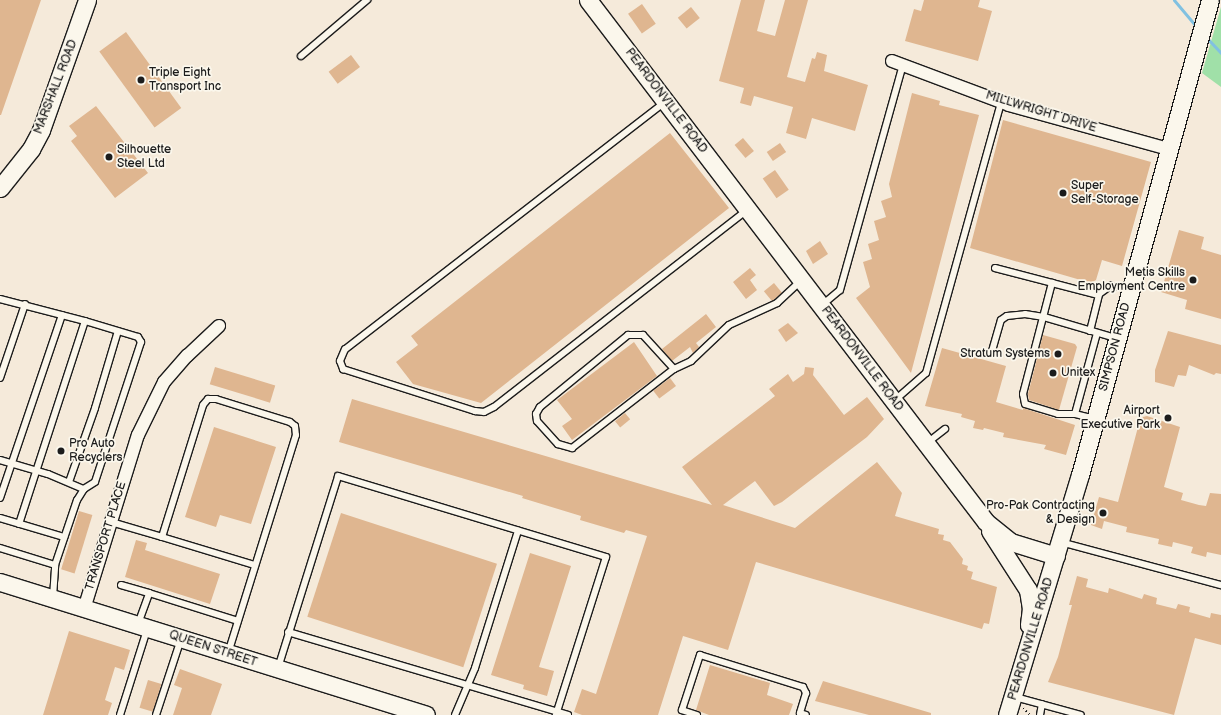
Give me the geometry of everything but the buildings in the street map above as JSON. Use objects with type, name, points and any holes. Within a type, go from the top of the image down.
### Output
[{"type":"street","name":"MARSHALL ROAD","points":[[0,188],[31,149],[41,130],[87,0]]},
{"type":"street","name":"PEARDONVILLE ROAD","points":[[588,0],[986,522],[1011,542],[1058,549],[1028,652],[1007,715]]},
{"type":"street","name":"SIMPSON ROAD","points":[[1058,549],[1096,419],[1210,0]]},
{"type":"street","name":"MILLWRIGHT DRIVE","points":[[892,61],[1001,102],[1169,149]]},
{"type":"street","name":"TRANSPORT PLACE","points":[[84,608],[138,435],[164,382],[187,356],[220,326]]},
{"type":"street","points":[[986,522],[992,536],[1028,590],[1030,608],[1028,652]]},
{"type":"street","name":"QUEEN STREET","points":[[0,582],[277,670],[426,715]]},
{"type":"lane","points":[[301,56],[367,0]]},
{"type":"lane","points":[[822,305],[840,290],[903,65]]},
{"type":"lane","points":[[666,101],[345,349],[340,361],[343,369],[474,411],[484,412],[494,408],[748,209]]},
{"type":"lane","points":[[894,401],[926,373],[1001,102]]},
{"type":"lane","points":[[995,268],[1098,296]]},
{"type":"lane","points":[[674,369],[643,334],[628,335],[540,408],[536,414],[537,421],[558,444],[572,448],[674,369],[691,361],[729,325],[777,302],[802,280]]},
{"type":"lane","points":[[1052,283],[1022,401],[1058,414],[1075,414],[1096,419]]},
{"type":"lane","points":[[1090,331],[1098,296],[1110,286],[1132,287]]},
{"type":"lane","points":[[0,299],[62,314],[138,337],[141,342],[95,482],[84,489],[77,500],[54,565],[53,599]]},
{"type":"lane","points":[[0,378],[25,304]]},
{"type":"lane","points":[[0,498],[13,464],[62,314]]},
{"type":"lane","points":[[992,351],[1001,320],[1007,316],[1025,314],[1044,317],[1118,339]]},
{"type":"lane","points":[[19,524],[85,321]]},
{"type":"lane","points":[[69,482],[118,331]]},
{"type":"lane","points":[[1075,414],[1096,333]]},
{"type":"lane","points":[[162,537],[203,405],[208,399],[216,399],[290,422],[295,426],[296,435],[228,654]]},
{"type":"lane","points":[[926,443],[945,429]]},
{"type":"lane","points":[[0,460],[69,482],[84,489]]},
{"type":"lane","points":[[277,670],[338,476],[606,557],[556,713]]},
{"type":"lane","points":[[0,518],[64,537]]},
{"type":"lane","points":[[111,522],[255,565]]},
{"type":"lane","points":[[455,715],[466,685],[475,668],[518,531]]},
{"type":"lane","points":[[0,548],[54,565]]},
{"type":"lane","points":[[1058,549],[1221,585]]},
{"type":"lane","points":[[121,585],[238,621]]},
{"type":"lane","points":[[120,715],[143,627],[149,593]]},
{"type":"lane","points":[[288,632],[556,713],[568,715]]},
{"type":"lane","points":[[156,715],[180,639]]},
{"type":"lane","points":[[697,715],[682,710],[700,655],[803,687],[806,693],[802,714]]},
{"type":"lane","points":[[1013,696],[1082,715]]},
{"type":"lane","points":[[1040,715],[1042,704]]},
{"type":"green space","points":[[1221,7],[1221,87],[1202,73]]},
{"type":"waterway","points":[[1174,0],[1197,27]]},
{"type":"waterway","points":[[1206,37],[1221,53]]},
{"type":"place","name":"Triple Eight Transport Inc","points":[[141,80]]},
{"type":"place","name":"Silhouette Steel Ltd","points":[[109,157]]},
{"type":"place","name":"Super Self-Storage","points":[[1063,193]]},
{"type":"place","name":"Metis Skills Employment Centre","points":[[1193,280]]},
{"type":"place","name":"Stratum Systems","points":[[1058,354]]},
{"type":"place","name":"Unitex","points":[[1053,373]]},
{"type":"place","name":"Airport Executive Park","points":[[1168,418]]},
{"type":"place","name":"Pro Auto Recyclers","points":[[61,451]]},
{"type":"place","name":"Pro-Pak Contracting & Design","points":[[1103,513]]}]
